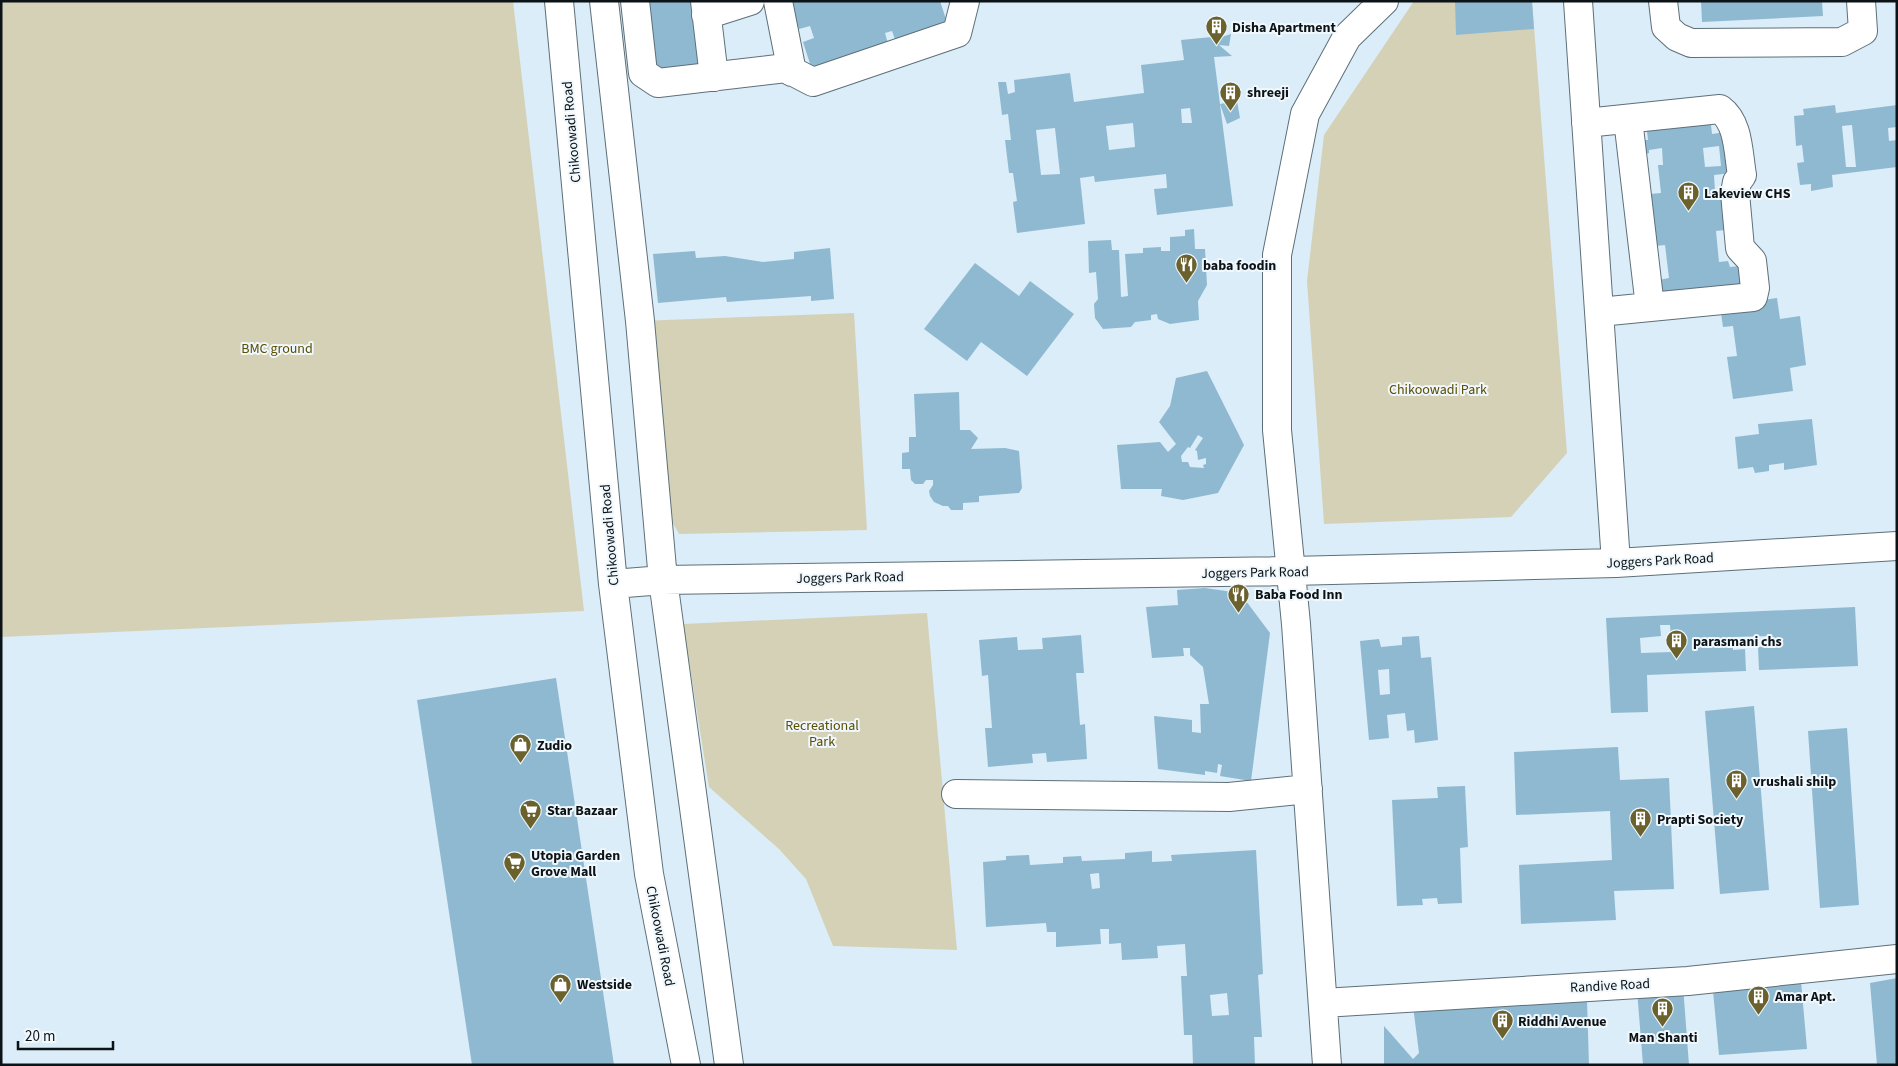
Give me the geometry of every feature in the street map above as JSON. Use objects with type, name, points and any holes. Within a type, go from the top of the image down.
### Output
[{"type":"street","name":"Chikoowadi Road","points":[[559,1],[613,584],[649,874],[686,1065]]},
{"type":"street","points":[[604,1],[640,321],[663,580],[729,1065]]},
{"type":"street","points":[[635,1],[644,73],[658,84],[786,68],[813,82],[957,34],[965,1]]},
{"type":"street","points":[[714,76],[705,8],[750,1]]},
{"type":"street","points":[[778,1],[792,72]]},
{"type":"street","points":[[1327,1065],[1291,571],[1277,430],[1277,255],[1305,114],[1347,38],[1384,1]]},
{"type":"street","points":[[1578,1],[1616,564]]},
{"type":"street","points":[[1662,1],[1666,27],[1677,37],[1691,43],[1842,42],[1863,30],[1861,1]]},
{"type":"street","points":[[1586,123],[1720,109],[1728,115],[1734,125],[1742,174],[1737,182],[1735,192],[1740,248],[1752,261],[1755,288],[1753,297],[1599,312]]},
{"type":"street","points":[[1628,119],[1650,307]]},
{"type":"street","name":"Joggers Park Road","points":[[613,584],[663,580],[1291,571],[1616,564],[1897,546]]},
{"type":"street","points":[[956,794],[1229,797],[1308,789]]},
{"type":"street","name":"Randive Road","points":[[1323,1002],[1688,981],[1897,959]]},
{"type":"green space","name":"BMC ground","points":[[1,1],[513,1],[584,611],[1,637]]},
{"type":"green space","name":"Chikoowadi Park","points":[[1414,1],[1532,1],[1567,453],[1511,517],[1324,524],[1307,281],[1324,135]]},
{"type":"green space","points":[[854,313],[867,530],[679,534],[660,500],[640,321]]},
{"type":"green space","name":"Recreational Park","points":[[927,613],[957,950],[833,946],[806,879],[779,849],[709,787],[683,624]]},
{"type":"building","points":[[646,1],[695,1],[702,66],[653,71]]},
{"type":"building","points":[[789,1],[940,1],[948,25],[896,42],[892,31],[885,33],[888,44],[812,70],[803,42],[814,38],[810,26],[799,29]]},
{"type":"building","points":[[1455,1],[1532,1],[1534,29],[1456,35]]},
{"type":"building","points":[[1701,1],[1822,1],[1823,16],[1702,22]]},
{"type":"building","points":[[1231,34],[1229,46],[1219,45],[1232,56],[1214,57],[1233,206],[1157,215],[1154,189],[1167,188],[1166,174],[1095,182],[1094,176],[1080,178],[1085,224],[1017,233],[1013,202],[1017,201],[1013,173],[1009,173],[1005,140],[1011,140],[1008,114],[1002,115],[998,82],[1006,82],[1008,94],[1015,92],[1014,80],[1070,73],[1074,102],[1144,93],[1141,65],[1184,60],[1181,40],[1212,37],[1212,40]],"holes":[[[1190,108],[1192,123],[1182,123],[1181,109]],[[1133,123],[1135,147],[1109,150],[1106,126]],[[1055,128],[1060,174],[1041,175],[1036,130]]]},
{"type":"building","name":"shreeji","points":[[1237,101],[1240,118],[1227,124],[1220,104]]},
{"type":"building","points":[[1835,105],[1836,113],[1897,105],[1897,127],[1888,128],[1889,141],[1897,140],[1897,167],[1832,175],[1833,187],[1811,191],[1811,184],[1800,185],[1797,163],[1804,162],[1802,145],[1796,146],[1794,116],[1804,115],[1803,109]],"holes":[[[1852,125],[1856,167],[1846,167],[1842,126]]]},
{"type":"building","name":"Lakeview CHS","points":[[1710,116],[1712,134],[1726,132],[1731,173],[1714,175],[1715,192],[1721,192],[1725,230],[1716,231],[1719,262],[1728,261],[1730,267],[1740,266],[1743,290],[1661,299],[1659,280],[1669,278],[1665,245],[1655,246],[1650,194],[1661,193],[1658,165],[1663,165],[1662,148],[1649,150],[1649,153],[1646,154],[1644,140],[1648,140],[1647,131],[1643,132],[1643,124]],"holes":[[[1719,146],[1721,166],[1705,167],[1703,148]]]},
{"type":"building","points":[[1194,229],[1195,249],[1205,249],[1207,285],[1198,301],[1199,320],[1170,324],[1158,319],[1157,314],[1151,315],[1151,320],[1135,322],[1131,327],[1103,329],[1095,318],[1094,304],[1098,299],[1096,272],[1089,273],[1088,241],[1111,240],[1112,250],[1119,250],[1121,297],[1128,296],[1125,254],[1143,253],[1143,248],[1161,247],[1161,251],[1170,251],[1170,237],[1185,236],[1185,230]]},
{"type":"building","points":[[830,248],[834,299],[811,301],[811,296],[727,302],[726,297],[658,303],[653,254],[695,251],[696,258],[725,256],[763,262],[794,259],[794,252]]},
{"type":"building","points":[[975,263],[1019,296],[1030,281],[1074,314],[1027,376],[981,342],[967,361],[924,329]]},
{"type":"building","points":[[1777,298],[1780,319],[1800,316],[1806,365],[1790,368],[1793,391],[1733,399],[1727,357],[1737,356],[1733,326],[1723,327],[1720,306]]},
{"type":"building","points":[[1207,371],[1244,445],[1218,493],[1183,500],[1161,496],[1162,489],[1121,489],[1117,445],[1160,442],[1168,452],[1176,444],[1159,422],[1170,406],[1176,378]],"holes":[[[1198,435],[1203,438],[1195,450],[1197,451],[1198,460],[1206,458],[1206,464],[1203,465],[1204,468],[1190,467],[1188,462],[1182,462],[1181,456],[1188,447],[1190,448]]]},
{"type":"building","points":[[959,392],[960,430],[970,430],[978,438],[971,449],[1005,448],[1019,451],[1022,488],[1019,493],[979,496],[979,502],[963,503],[963,510],[951,510],[948,506],[934,502],[930,496],[929,491],[933,485],[933,480],[926,480],[923,484],[915,484],[911,480],[910,469],[902,469],[902,453],[909,452],[909,437],[916,437],[914,394]]},
{"type":"building","points":[[1812,419],[1817,465],[1784,470],[1784,463],[1769,465],[1769,471],[1755,473],[1753,467],[1738,469],[1735,437],[1759,434],[1758,424]]},
{"type":"building","points":[[1205,588],[1240,593],[1270,633],[1251,781],[1220,776],[1222,765],[1218,764],[1217,773],[1205,771],[1205,775],[1158,769],[1154,716],[1192,720],[1192,732],[1201,733],[1200,704],[1209,704],[1203,667],[1190,655],[1190,648],[1183,648],[1184,656],[1152,658],[1146,607],[1178,605],[1177,590]]},
{"type":"building","name":"parasmani chs","points":[[1855,607],[1858,666],[1759,670],[1758,647],[1773,646],[1772,636],[1733,637],[1733,650],[1745,649],[1746,671],[1647,675],[1648,712],[1611,713],[1606,618]],"holes":[[[1660,625],[1670,625],[1672,652],[1641,653],[1640,638],[1661,636]]]},
{"type":"building","points":[[1081,635],[1084,673],[1076,673],[1080,725],[1085,724],[1087,759],[1047,762],[1046,753],[1032,754],[1033,763],[988,767],[985,728],[992,728],[988,675],[982,676],[979,640],[1017,637],[1018,650],[1043,649],[1042,638]]},
{"type":"building","points":[[1419,636],[1421,658],[1431,657],[1438,740],[1415,743],[1414,730],[1407,731],[1405,713],[1387,715],[1389,738],[1369,740],[1360,641],[1379,639],[1381,647],[1402,645],[1402,637]],"holes":[[[1389,669],[1390,694],[1380,695],[1378,670]]]},
{"type":"building","name":"Utopia Garden Grove Mall","points":[[556,678],[614,1065],[472,1065],[417,700]]},
{"type":"building","name":"vrushali shilp","points":[[1754,706],[1769,890],[1720,894],[1705,711]]},
{"type":"building","name":"vrushali shilp","points":[[1847,728],[1859,905],[1820,908],[1808,731]]},
{"type":"building","name":"Prapti Society","points":[[1618,747],[1620,780],[1669,778],[1674,889],[1614,891],[1616,920],[1521,924],[1519,865],[1612,860],[1610,811],[1516,815],[1514,752]]},
{"type":"building","points":[[1465,786],[1468,847],[1460,848],[1462,903],[1438,904],[1437,898],[1422,899],[1423,905],[1397,906],[1392,800],[1438,798],[1437,787]]},
{"type":"building","points":[[1256,850],[1263,974],[1258,975],[1262,1037],[1254,1037],[1255,1065],[1193,1065],[1192,1035],[1184,1035],[1181,976],[1187,976],[1185,944],[1157,946],[1158,958],[1122,960],[1121,943],[1109,944],[1109,929],[1100,929],[1101,944],[1056,947],[1056,932],[1047,932],[1046,923],[986,927],[983,862],[1006,860],[1006,856],[1029,855],[1030,865],[1063,863],[1063,857],[1081,856],[1082,861],[1125,859],[1125,853],[1152,851],[1152,862],[1172,861],[1171,855]],"holes":[[[1099,873],[1100,888],[1092,889],[1090,874]],[[1227,993],[1229,1015],[1212,1016],[1210,995]]]},
{"type":"building","points":[[1897,978],[1897,1065],[1877,1065],[1870,983]]},
{"type":"building","name":"Amar Apt.","points":[[1801,981],[1807,1049],[1719,1055],[1713,991]]},
{"type":"building","name":"Man Shanti","points":[[1683,986],[1689,1065],[1643,1065],[1637,990]]},
{"type":"building","name":"Riddhi Avenue","points":[[1587,1000],[1589,1065],[1384,1065],[1384,1026],[1413,1059],[1419,1053],[1413,1006]]},
{"type":"place","name":"Disha Apartment","points":[[1216,46]]},
{"type":"place","name":"shreeji","points":[[1231,111]]},
{"type":"place","name":"Lakeview CHS","points":[[1688,212]]},
{"type":"place","name":"baba foodin","points":[[1187,284]]},
{"type":"place","name":"Baba Food Inn","points":[[1239,613]]},
{"type":"place","name":"parasmani chs","points":[[1677,660]]},
{"type":"place","name":"Zudio","points":[[521,764]]},
{"type":"place","name":"vrushali shilp","points":[[1737,800]]},
{"type":"place","name":"Star Bazaar","points":[[531,829]]},
{"type":"place","name":"Prapti Society","points":[[1641,838]]},
{"type":"place","name":"Utopia Garden Grove Mall","points":[[515,882]]},
{"type":"place","name":"Westside","points":[[561,1003]]},
{"type":"place","name":"Amar Apt.","points":[[1759,1015]]},
{"type":"place","name":"Man Shanti","points":[[1663,1028]]},
{"type":"place","name":"Riddhi Avenue","points":[[1502,1040]]}]
